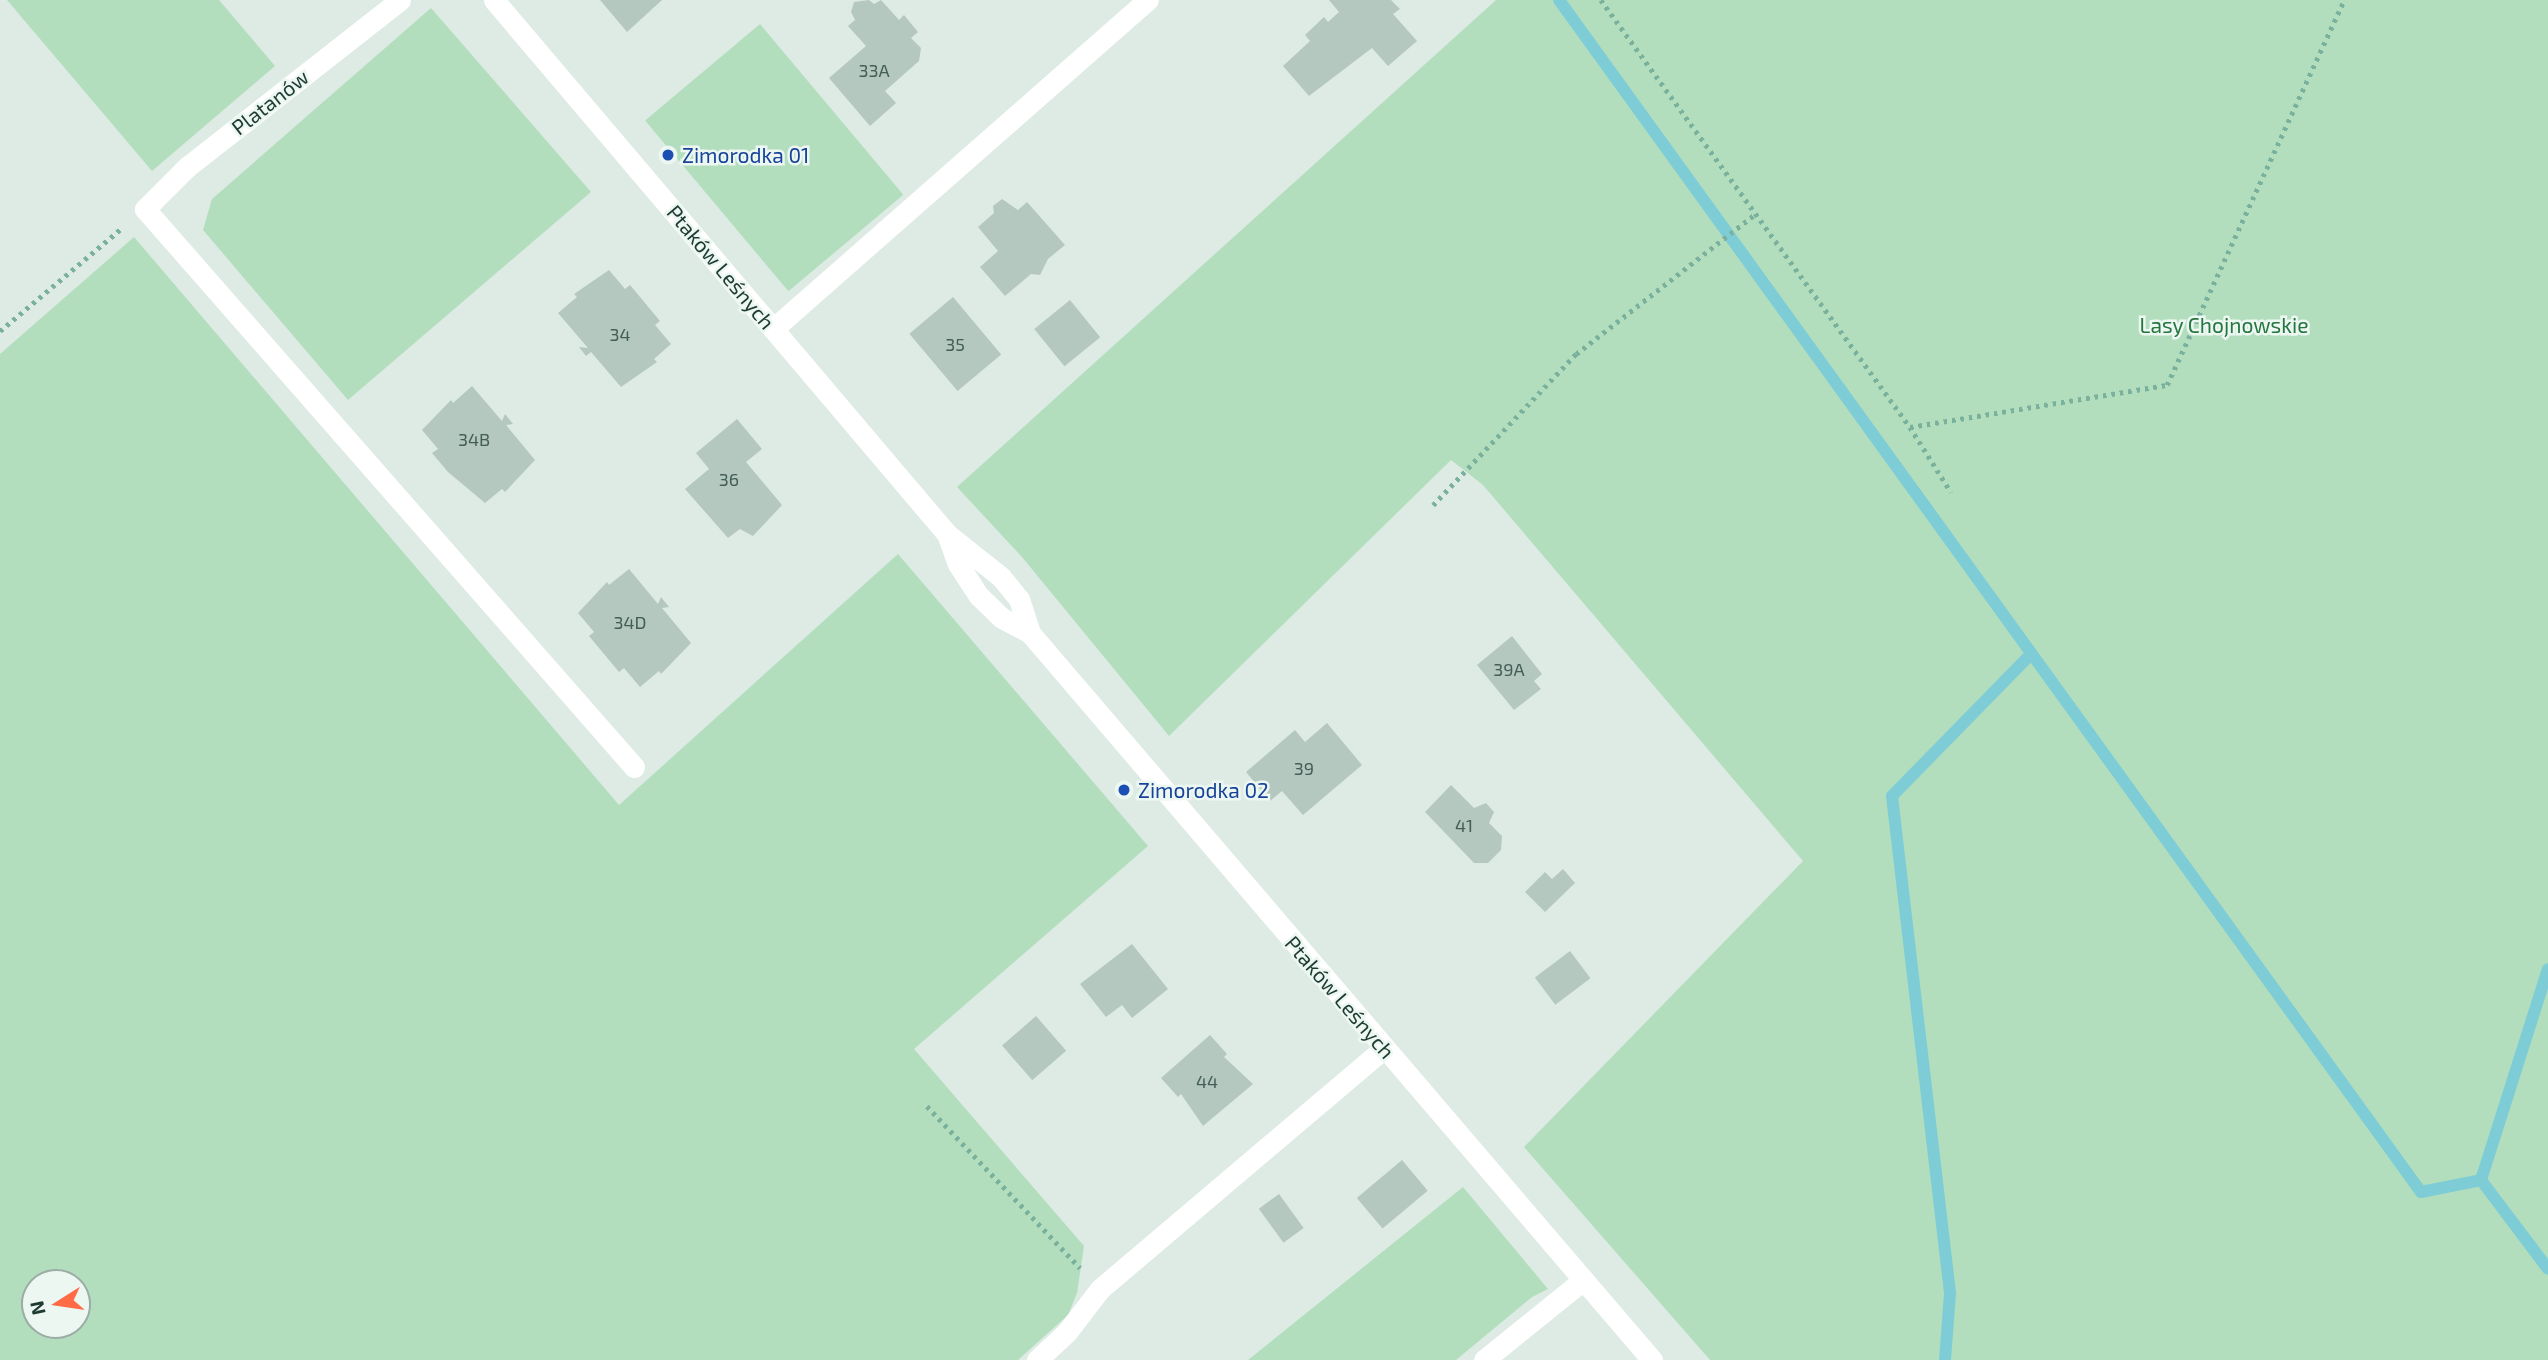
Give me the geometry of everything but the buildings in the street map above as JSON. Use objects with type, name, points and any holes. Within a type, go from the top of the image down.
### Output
[{"type":"street","name":"Platanów","points":[[145,209],[188,166],[400,0]]},
{"type":"street","name":"Ptaków Leśnych","points":[[494,0],[947,534],[985,559],[1007,584],[1027,614],[1030,633]]},
{"type":"street","points":[[773,329],[1148,0]]},
{"type":"street","points":[[145,209],[634,767]]},
{"type":"street","name":"Ptaków Leśnych","points":[[947,534],[958,564],[979,596],[1002,618],[1030,633],[1652,1360]]},
{"type":"street","points":[[1037,1360],[1067,1332],[1100,1289],[1384,1048]]},
{"type":"street","points":[[1484,1360],[1583,1280]]},
{"type":"path","points":[[1601,0],[1910,427],[1951,492]]},
{"type":"path","points":[[1910,427],[2167,385],[2344,0]]},
{"type":"path","points":[[0,331],[145,209]]},
{"type":"path","points":[[1433,505],[1576,354],[1755,214]]},
{"type":"path","points":[[927,1106],[1100,1289]]},
{"type":"green space","points":[[7,0],[219,0],[275,66],[152,171]]},
{"type":"green space","name":"Lasy Chojnowskie","points":[[1496,0],[2548,0],[2548,1360],[1710,1360],[1524,1147],[1803,861],[1483,485],[1451,460],[1169,736],[1022,557],[957,487]]},
{"type":"green space","points":[[431,8],[591,192],[348,400],[203,230],[212,199]]},
{"type":"green space","points":[[760,24],[903,195],[788,291],[645,120]]},
{"type":"green space","points":[[134,237],[619,805],[898,554],[1148,846],[914,1049],[1084,1246],[1077,1293],[1068,1315],[1018,1360],[0,1360],[0,354]]},
{"type":"green space","points":[[1463,1187],[1548,1289],[1532,1297],[1456,1360],[1248,1360]]},
{"type":"waterway","points":[[1559,0],[2421,1192],[2481,1180],[2548,1269]]},
{"type":"waterway","points":[[1945,1360],[1950,1293],[1892,796],[2030,655]]},
{"type":"waterway","points":[[2481,1180],[2548,969]]},
{"type":"place","name":"Zimorodka 01","points":[[668,155]]},
{"type":"place","name":"Zimorodka 02","points":[[1124,790]]}]
